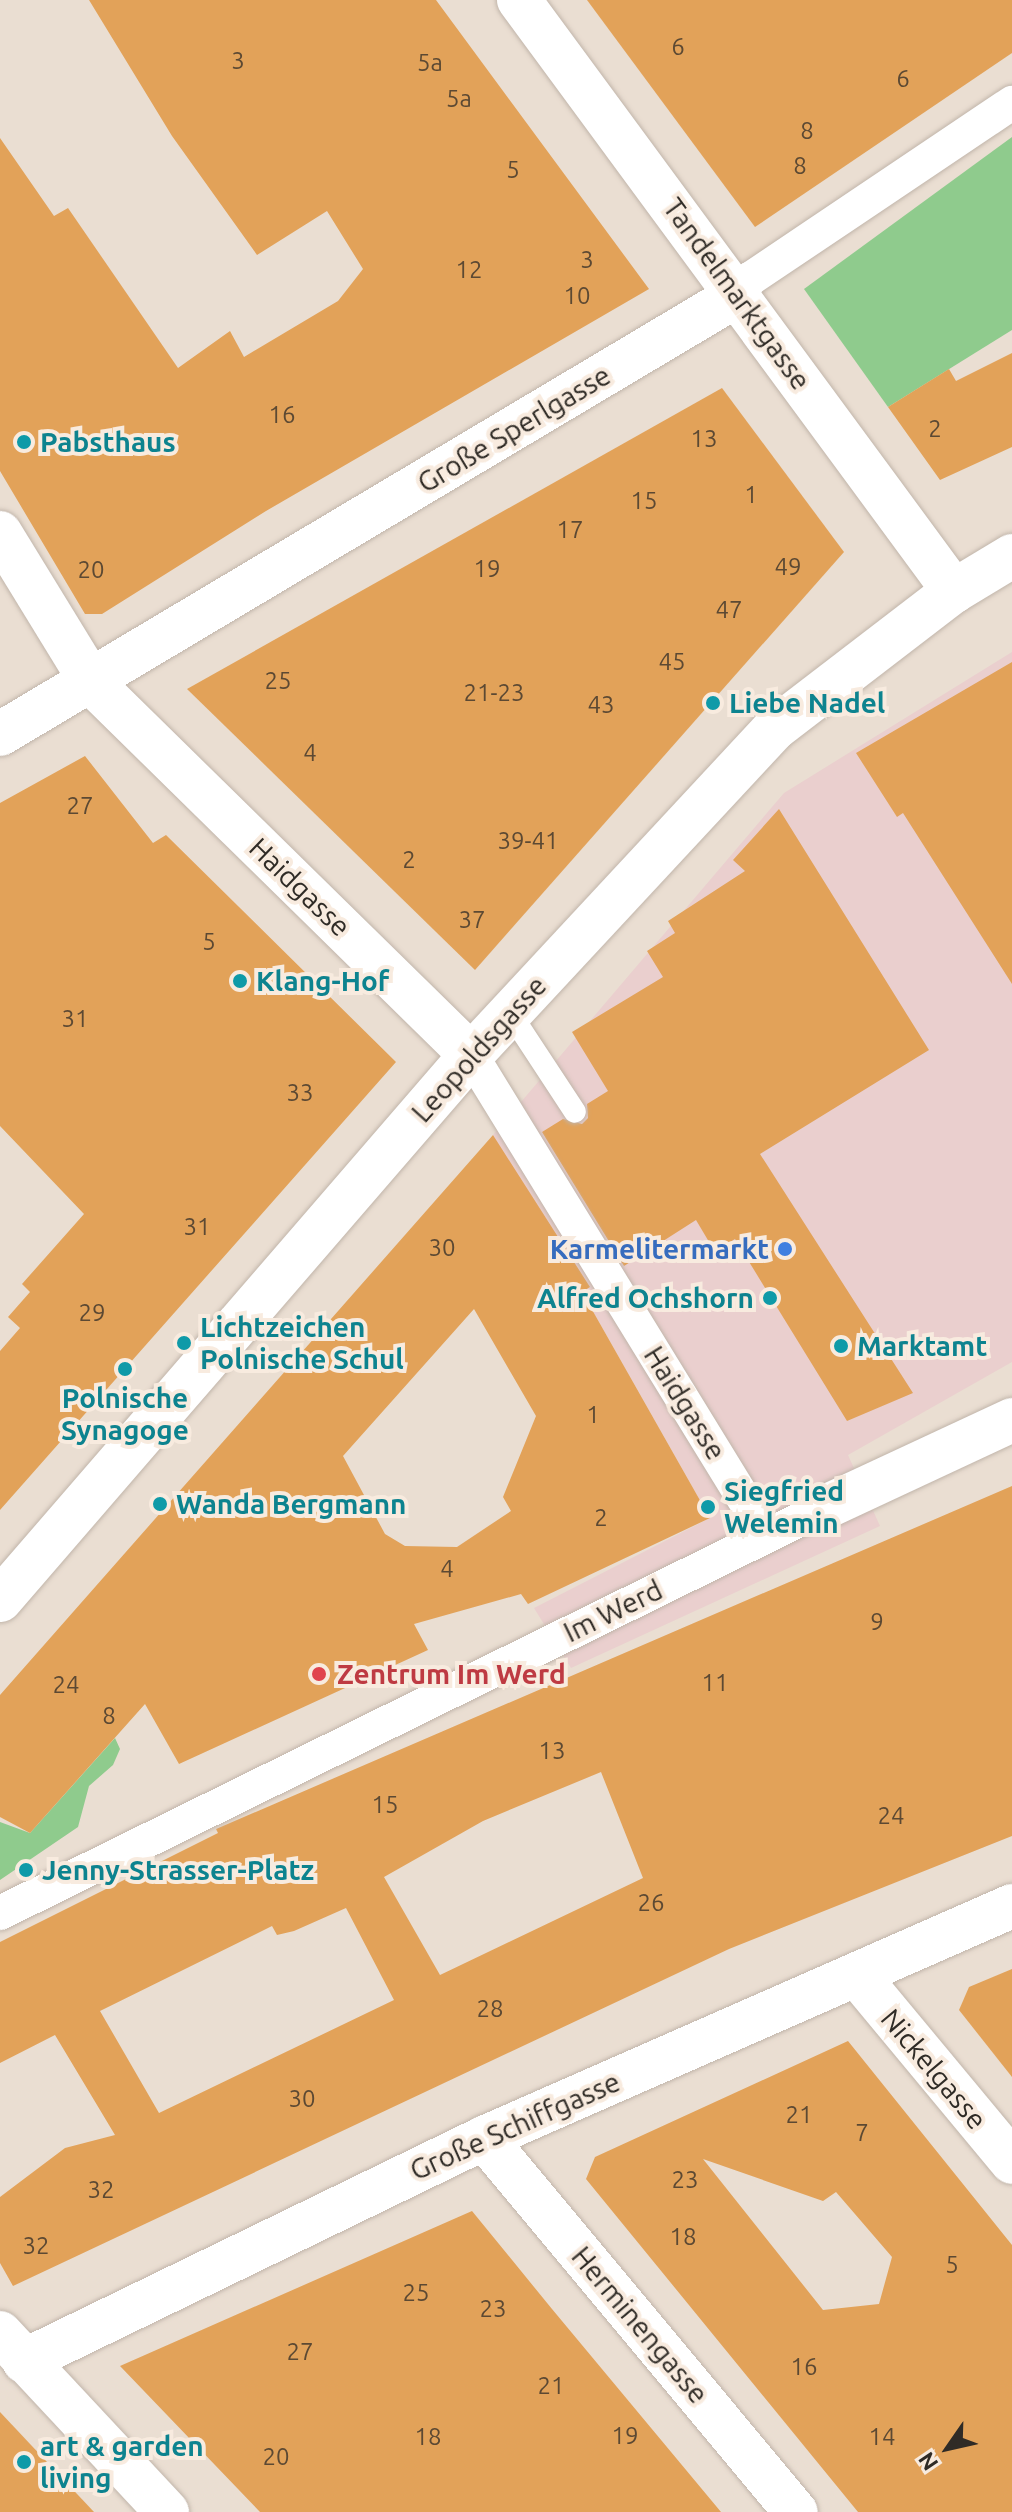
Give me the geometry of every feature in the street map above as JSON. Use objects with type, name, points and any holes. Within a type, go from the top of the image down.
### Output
[{"type":"street","name":"Tandelmarktgasse","points":[[519,0],[739,294],[954,591]]},
{"type":"street","name":"Große Sperlgasse","points":[[0,734],[92,683],[739,294],[750,279],[1012,103]]},
{"type":"street","name":"Haidgasse","points":[[0,533],[92,683],[471,1055],[766,1535]]},
{"type":"street","name":"Leopoldsgasse","points":[[0,1600],[471,1055],[774,729],[954,591],[1012,556]]},
{"type":"street","name":"Im Werd","points":[[0,1913],[766,1535],[1012,1420]]},
{"type":"street","name":"Große Schiffgasse","points":[[12,2347],[1012,1906]]},
{"type":"street","name":"Nickelgasse","points":[[857,1975],[1012,2162]]},
{"type":"street","name":"Herminengasse","points":[[484,2138],[796,2512]]},
{"type":"street","points":[[12,2347],[167,2512]]},
{"type":"lane","points":[[510,1013],[575,1112]]},
{"type":"shaded area","name":"Karmelitermarkt","points":[[1012,652],[1012,1362],[848,1455],[880,1526],[571,1668],[534,1608],[710,1518],[493,1135],[784,793]]},
{"type":"green space","points":[[1012,137],[1012,330],[888,407],[804,289]]},
{"type":"green space","points":[[115,1738],[120,1749],[113,1765],[89,1786],[78,1827],[0,1880],[0,1822],[30,1833]]},
{"type":"building","points":[[89,0],[436,0],[649,289],[266,511],[102,614],[85,614],[0,471],[0,138],[54,216],[68,208],[178,368],[230,331],[244,357],[338,301],[363,269],[327,211],[257,255],[172,136]]},
{"type":"building","points":[[587,0],[1012,0],[1012,53],[755,227]]},
{"type":"building","points":[[1012,353],[1012,447],[940,480],[888,407],[949,369],[956,381]]},
{"type":"building","points":[[722,388],[844,552],[475,970],[187,689]]},
{"type":"building","points":[[1012,662],[1012,984],[903,813],[897,817],[856,753]]},
{"type":"building","points":[[85,756],[153,843],[166,835],[396,1062],[0,1510],[0,1351],[20,1328],[8,1317],[30,1292],[22,1284],[84,1214],[0,1126],[0,803]]},
{"type":"building","points":[[779,809],[929,1050],[760,1154],[913,1393],[847,1421],[735,1239],[715,1252],[696,1220],[624,1266],[542,1132],[563,1119],[582,1124],[588,1118],[587,1104],[608,1091],[572,1032],[663,977],[647,951],[675,933],[668,921],[745,871],[733,860]]},
{"type":"building","points":[[493,1135],[590,1287],[582,1292],[710,1518],[528,1604],[521,1594],[414,1624],[428,1650],[179,1764],[145,1704],[30,1833],[0,1817],[0,1695]],"holes":[[[474,1309],[536,1416],[503,1497],[511,1511],[457,1547],[405,1546],[385,1534],[343,1456]]]},
{"type":"building","points":[[1012,1486],[1012,1836],[729,1949],[13,2286],[0,2263],[0,2197],[65,2148],[115,2135],[55,2035],[0,2063],[0,1942],[218,1833],[216,1829]],"holes":[[[601,1772],[643,1878],[440,1975],[384,1877],[483,1821]],[[346,1908],[394,2000],[159,2113],[100,2011],[272,1926],[277,1935],[294,1931]]]},
{"type":"building","points":[[1012,1969],[1012,2077],[959,2010],[969,1987]]},
{"type":"building","points":[[848,2041],[1012,2245],[1012,2512],[858,2512],[586,2179],[595,2157]],"holes":[[[703,2159],[823,2201],[836,2192],[892,2257],[879,2304],[823,2310]]]},
{"type":"building","points":[[472,2211],[721,2512],[260,2512],[120,2366]]},
{"type":"building","name":"art & garden living","points":[[0,2412],[94,2512],[0,2512]]},
{"type":"place","name":"Pabsthaus","points":[[24,442]]},
{"type":"place","name":"Liebe Nadel","points":[[713,703]]},
{"type":"place","name":"Klang-Hof","points":[[240,981]]},
{"type":"place","name":"Karmelitermarkt","points":[[785,1249]]},
{"type":"place","name":"Alfred Ochshorn","points":[[770,1298]]},
{"type":"place","name":"Lichtzeichen Polnische Schul","points":[[184,1343]]},
{"type":"place","name":"Marktamt","points":[[841,1346]]},
{"type":"place","name":"Polnische Synagoge","points":[[125,1369]]},
{"type":"place","name":"Wanda Bergmann","points":[[160,1504]]},
{"type":"place","name":"Siegfried Welemin","points":[[708,1507]]},
{"type":"place","name":"Zentrum Im Werd","points":[[319,1674]]},
{"type":"place","name":"Jenny-Strasser-Platz","points":[[26,1870]]},
{"type":"place","name":"art & garden living","points":[[24,2462]]}]
